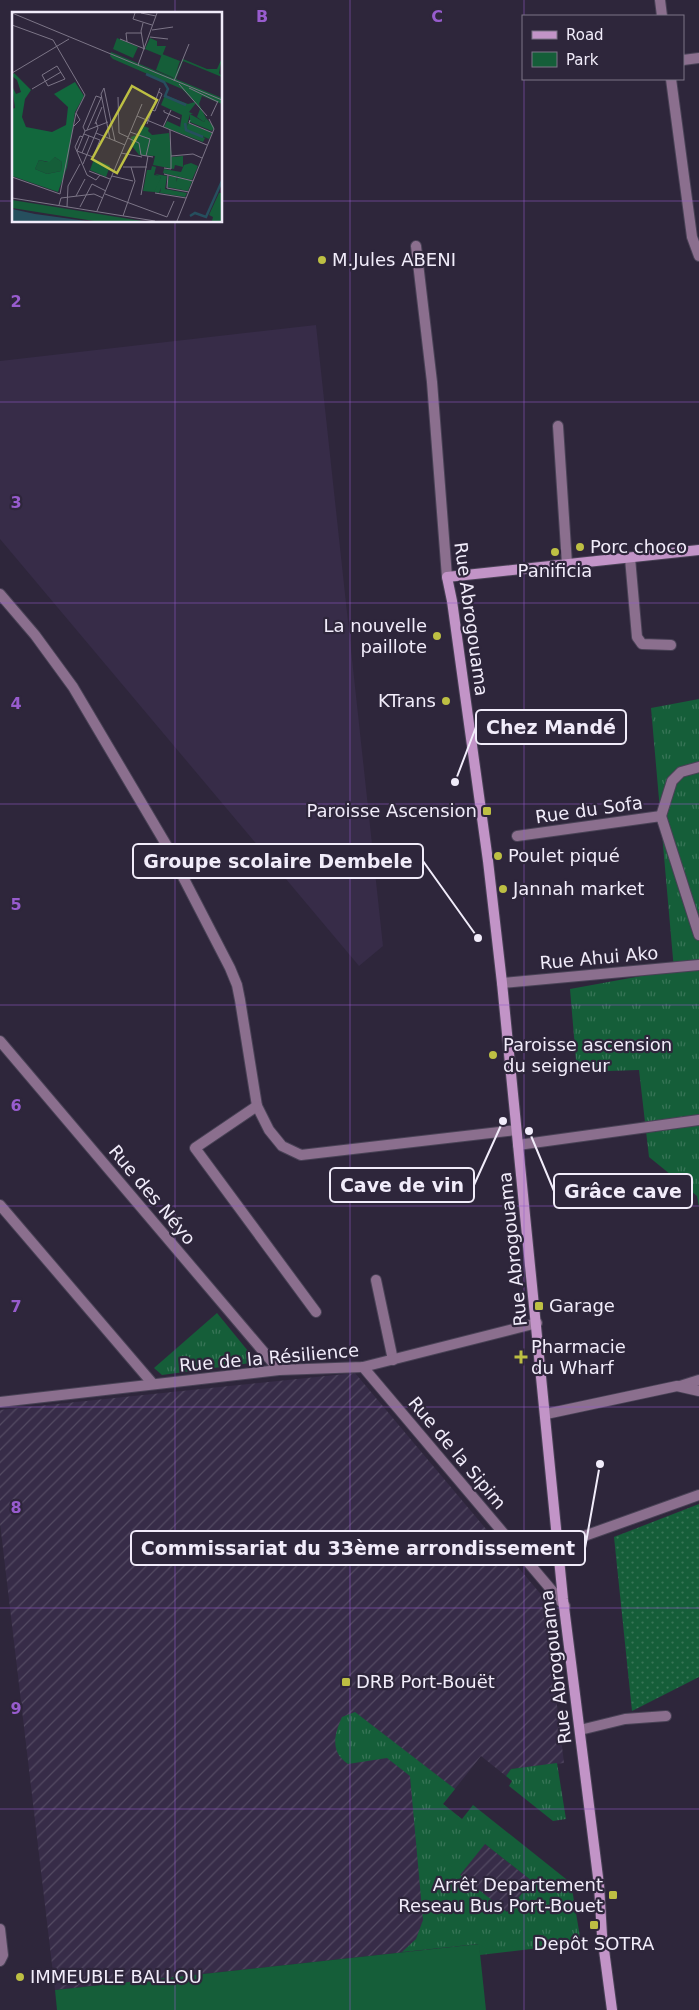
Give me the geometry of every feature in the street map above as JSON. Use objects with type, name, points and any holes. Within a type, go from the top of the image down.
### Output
[{"type":"street","points":[[660,0],[662,15]]},
{"type":"street","points":[[684,60],[699,58]]},
{"type":"street","points":[[671,80],[692,237],[699,256]]},
{"type":"street","name":"Rue Abrogouama","points":[[416,246],[432,382],[447,577],[452,601],[488,861],[565,1606],[599,1885],[602,1935],[612,2010]]},
{"type":"street","points":[[558,426],[567,564]]},
{"type":"street","points":[[447,577],[699,550]]},
{"type":"street","points":[[630,558],[639,642],[642,644],[671,645]]},
{"type":"street","points":[[0,594],[35,635],[73,687],[167,846],[230,968],[237,985],[240,1000],[257,1106],[269,1130],[282,1146],[301,1155],[516,1130]]},
{"type":"street","points":[[660,816],[672,781],[681,772],[699,767]]},
{"type":"street","name":"Rue du Sofa","points":[[517,836],[660,816],[699,935]]},
{"type":"street","name":"Rue Ahui Ako","points":[[502,983],[699,965]]},
{"type":"street","name":"Rue des Néyo","points":[[0,1041],[279,1370]]},
{"type":"street","points":[[257,1106],[195,1148],[316,1312]]},
{"type":"street","points":[[518,1145],[699,1120]]},
{"type":"street","points":[[0,1204],[153,1384]]},
{"type":"street","points":[[376,1280],[393,1360]]},
{"type":"street","name":"Rue de la Résilience","points":[[0,1402],[279,1370],[363,1367],[537,1323]]},
{"type":"street","name":"Rue de la Sipim","points":[[363,1367],[565,1606]]},
{"type":"street","points":[[546,1414],[699,1380]]},
{"type":"street","points":[[677,1386],[699,1391]]},
{"type":"street","points":[[559,1545],[699,1495]]},
{"type":"street","points":[[580,1730],[624,1719],[666,1716]]},
{"type":"street","points":[[0,1929],[3,1955],[0,1961]]},
{"type":"shaded area","points":[[316,325],[383,946],[359,966],[0,539],[0,361]]},
{"type":"shaded area","points":[[355,1373],[544,1598],[564,1763],[511,1769],[506,1776],[481,1756],[443,1804],[488,1840],[485,1844],[532,1881],[479,1944],[55,1990],[0,1523],[0,1410]]},
{"type":"green space","points":[[699,699],[699,1207],[697,1196],[649,1157],[639,1070],[577,1072],[570,989],[674,970],[651,708]]},
{"type":"green space","points":[[217,1313],[257,1362],[162,1375],[154,1368]]},
{"type":"green space","points":[[699,1504],[699,1677],[632,1711],[614,1537]]},
{"type":"green space","points":[[355,1712],[455,1789],[443,1804],[462,1819],[473,1805],[571,1883],[581,1943],[480,1955],[478,1944],[402,1952],[416,1939],[423,1920],[410,1776],[387,1758],[348,1764],[342,1759],[338,1754],[335,1743],[342,1717]],"holes":[[[485,1844],[532,1881],[507,1912],[460,1875]]]},
{"type":"green space","points":[[557,1763],[566,1819],[553,1821],[509,1786],[512,1781],[506,1776],[511,1769]]},
{"type":"green space","points":[[479,1944],[486,2010],[57,2010],[55,1990]]},
{"type":"place","name":"M.Jules ABENI","points":[[322,260]]},
{"type":"place","name":"Porc choco","points":[[580,547]]},
{"type":"place","name":"Panificia","points":[[555,552]]},
{"type":"place","name":"La nouvelle paillote","points":[[437,636]]},
{"type":"place","name":"KTrans","points":[[446,701]]},
{"type":"place","name":"Chez Mandé","points":[[455,782]]},
{"type":"place","name":"Paroisse Ascension","points":[[487,811]]},
{"type":"place","name":"Poulet piqué","points":[[498,856]]},
{"type":"place","name":"Jannah market","points":[[503,889]]},
{"type":"place","name":"Groupe scolaire Dembele","points":[[478,938]]},
{"type":"place","name":"Paroisse ascension du seigneur","points":[[493,1055]]},
{"type":"place","name":"Cave de vin","points":[[503,1121]]},
{"type":"place","name":"Grâce cave","points":[[529,1131]]},
{"type":"place","name":"Garage","points":[[539,1306]]},
{"type":"place","name":"Pharmacie du Wharf","points":[[521,1357]]},
{"type":"place","name":"Commissariat du 33ème arrondissement","points":[[600,1464]]},
{"type":"place","name":"DRB Port-Bouët","points":[[346,1682]]},
{"type":"place","name":"Arrêt Departement Reseau Bus Port-Bouet","points":[[613,1895]]},
{"type":"place","name":"Depôt SOTRA","points":[[594,1925]]},
{"type":"place","name":"IMMEUBLE BALLOU","points":[[20,1977]]}]
